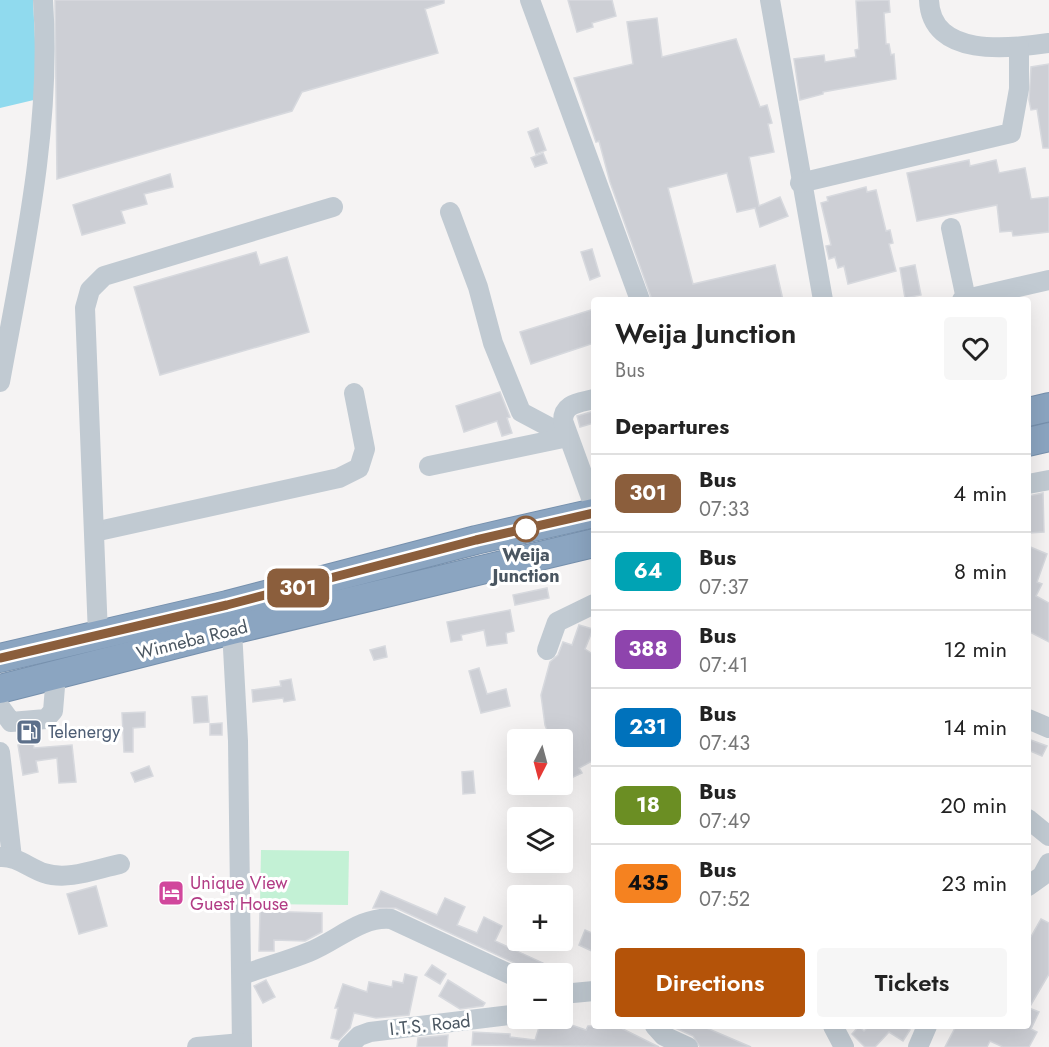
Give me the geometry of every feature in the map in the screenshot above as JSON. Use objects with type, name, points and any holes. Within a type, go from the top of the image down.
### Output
[{"type":"highway","points":[[1031,411],[1049,406]]},
{"type":"highway","points":[[1031,441],[1049,437]]},
{"type":"highway","name":"Winneba Road","points":[[0,659],[591,514]]},
{"type":"highway","name":"Winneba Road","points":[[3,694],[56,675],[232,630],[591,544]]},
{"type":"highway","points":[[0,659],[8,669],[3,694]]},
{"type":"street","points":[[0,382],[33,204],[44,115],[44,0]]},
{"type":"street","points":[[530,0],[639,297]]},
{"type":"street","points":[[770,0],[800,183],[822,297]]},
{"type":"street","points":[[929,0],[929,8],[937,28],[945,36],[959,43],[1019,47],[1049,43]]},
{"type":"street","points":[[800,183],[1011,134],[1019,89],[1019,47]]},
{"type":"street","points":[[98,635],[85,308],[90,290],[104,276],[333,207]]},
{"type":"street","points":[[450,212],[478,287],[493,342],[522,412],[568,437]]},
{"type":"street","points":[[951,228],[963,297]]},
{"type":"street","points":[[977,297],[1049,280]]},
{"type":"street","points":[[94,532],[339,478],[359,468],[365,449],[354,393]]},
{"type":"street","points":[[591,400],[568,406],[563,413],[568,437],[591,498]]},
{"type":"street","points":[[429,466],[568,437]]},
{"type":"street","points":[[1031,483],[1049,480]]},
{"type":"street","points":[[547,650],[557,622],[591,605]]},
{"type":"street","points":[[197,1047],[242,1045],[238,741],[232,630]]},
{"type":"street","points":[[3,694],[11,722],[46,719],[53,711],[56,675]]},
{"type":"street","points":[[1031,720],[1049,728]]},
{"type":"street","points":[[0,752],[6,857],[45,873],[62,876],[120,864]]},
{"type":"street","points":[[1031,821],[1049,836]]},
{"type":"street","points":[[1031,884],[1042,876],[1049,863]]},
{"type":"street","points":[[242,975],[308,952],[368,920],[380,918],[392,920],[507,973]]},
{"type":"street","points":[[573,993],[591,991]]},
{"type":"street","name":"I.T.S. Road","points":[[348,1047],[358,1036],[370,1032],[507,1015]]},
{"type":"street","points":[[658,1029],[664,1035],[688,1047]]},
{"type":"street","points":[[835,1029],[844,1047]]},
{"type":"street","points":[[918,1047],[926,1029]]},
{"type":"green space","points":[[261,850],[349,851],[348,905],[260,904]]},
{"type":"water","points":[[0,0],[33,0],[38,99],[0,108]]},
{"type":"building","points":[[55,0],[444,0],[444,3],[425,9],[438,53],[302,92],[292,111],[57,179]]},
{"type":"building","points":[[568,0],[612,0],[616,16],[592,23],[593,27],[577,32]]},
{"type":"building","points":[[889,0],[890,12],[884,13],[886,44],[889,44],[891,55],[894,54],[896,79],[823,92],[823,94],[800,100],[794,59],[824,55],[825,62],[856,57],[855,50],[859,49],[856,1]]},
{"type":"building","points":[[657,18],[662,57],[736,39],[760,107],[767,105],[772,123],[768,124],[774,152],[749,157],[759,206],[780,197],[788,216],[760,227],[755,208],[737,212],[727,173],[668,188],[693,284],[775,265],[782,297],[651,297],[610,182],[599,141],[596,142],[574,78],[633,64],[627,22]]},
{"type":"building","points":[[1049,64],[1049,148],[1043,148],[1037,109],[1031,110],[1029,100],[1031,67]]},
{"type":"building","points":[[538,128],[546,150],[536,154],[528,132]]},
{"type":"building","points":[[543,153],[547,163],[535,167],[531,158]]},
{"type":"building","points":[[969,160],[970,166],[996,160],[999,173],[1025,168],[1031,199],[1049,197],[1049,232],[1013,236],[1012,231],[1000,232],[997,205],[917,221],[907,173]]},
{"type":"building","points":[[170,174],[173,187],[144,194],[147,204],[121,211],[125,223],[82,235],[73,205]]},
{"type":"building","points":[[866,187],[867,192],[876,190],[886,231],[890,230],[893,243],[889,244],[896,271],[848,284],[844,266],[838,268],[835,257],[829,259],[826,246],[831,245],[821,203],[828,201],[827,197]]},
{"type":"building","points":[[592,249],[600,276],[590,280],[581,252]]},
{"type":"building","points":[[256,252],[260,265],[287,257],[309,332],[160,375],[134,287]]},
{"type":"building","points":[[915,265],[921,295],[905,297],[900,268]]},
{"type":"building","points":[[591,310],[591,344],[531,364],[520,332]]},
{"type":"building","points":[[500,392],[510,417],[507,418],[512,433],[502,436],[497,421],[464,432],[456,406]]},
{"type":"building","points":[[591,412],[591,424],[580,427],[577,416]]},
{"type":"building","points":[[1043,493],[1044,532],[1031,533],[1031,495]]},
{"type":"building","points":[[1031,547],[1047,554],[1037,582],[1042,584],[1036,596],[1049,603],[1049,642],[1031,633]]},
{"type":"building","points":[[547,588],[549,598],[515,605],[513,595]]},
{"type":"building","points":[[510,610],[514,631],[506,633],[507,643],[487,646],[484,630],[461,635],[462,640],[451,642],[447,622]]},
{"type":"building","points":[[579,625],[591,628],[585,649],[591,653],[591,762],[579,768],[582,773],[573,777],[573,729],[547,729],[541,695],[550,662],[558,655],[563,642],[572,645]]},
{"type":"building","points":[[385,646],[387,657],[374,660],[370,650]]},
{"type":"building","points":[[479,668],[487,694],[506,689],[510,706],[481,713],[469,671]]},
{"type":"building","points":[[291,679],[295,700],[284,702],[283,698],[253,702],[252,690],[281,686],[280,681]]},
{"type":"building","points":[[207,696],[209,722],[194,723],[192,697]]},
{"type":"building","points":[[145,712],[145,727],[133,728],[133,752],[124,752],[122,713]]},
{"type":"building","points":[[222,723],[222,735],[210,735],[210,724]]},
{"type":"building","points":[[1031,740],[1047,746],[1042,756],[1031,751]]},
{"type":"building","points":[[33,742],[34,748],[72,745],[76,782],[59,783],[57,758],[36,761],[38,772],[23,775],[18,745]]},
{"type":"building","points":[[149,766],[153,776],[135,782],[131,773]]},
{"type":"building","points":[[473,771],[475,793],[463,794],[462,772]]},
{"type":"building","points":[[96,886],[107,926],[79,934],[67,894]]},
{"type":"building","points":[[381,891],[437,915],[445,898],[465,907],[457,925],[477,933],[484,917],[502,926],[495,941],[507,946],[507,951],[517,951],[543,963],[514,963],[396,908],[373,908]]},
{"type":"building","points":[[260,911],[322,913],[322,932],[305,941],[274,940],[274,951],[259,951]]},
{"type":"building","points":[[1041,919],[1049,923],[1049,974],[1031,1005],[1031,937]]},
{"type":"building","points":[[585,930],[591,933],[591,951],[579,945]]},
{"type":"building","points":[[432,965],[446,974],[440,984],[425,975]]},
{"type":"building","points":[[405,974],[417,977],[409,1015],[376,1018],[354,1013],[350,1028],[339,1040],[331,1038],[338,1008],[335,1008],[343,984],[367,992],[369,982],[392,987],[393,981],[403,983]]},
{"type":"building","points":[[266,980],[275,997],[263,1003],[254,986]]},
{"type":"building","points":[[448,980],[485,1003],[483,1006],[460,1009],[439,996]]},
{"type":"building","points":[[1031,1009],[1039,1012],[1031,1029]]},
{"type":"building","points":[[573,1026],[586,1030],[588,1026],[591,1026],[591,1029],[623,1029],[659,1047],[472,1045],[473,1032],[510,1034],[510,1037],[535,1040],[538,1029],[573,1029]]},
{"type":"building","points":[[678,1029],[709,1029],[751,1047],[700,1047],[693,1036]]},
{"type":"building","points":[[856,1029],[864,1031],[866,1029],[910,1030],[903,1041],[889,1032],[875,1047],[865,1047],[852,1034]]},
{"type":"building","points":[[954,1029],[1031,1029],[1037,1032],[1029,1047],[1003,1047],[990,1041],[987,1047],[945,1047]]},
{"type":"building","points":[[448,1035],[447,1047],[417,1047],[418,1038]]},
{"type":"bus line","name":"301","points":[[0,658],[227,605],[403,561],[476,540],[591,514]]},
{"type":"place","name":"Weija Junction","points":[[526,529]]},
{"type":"place","name":"Telenergy","points":[[29,732]]},
{"type":"place","name":"Unique View Guest House","points":[[171,893]]}]
